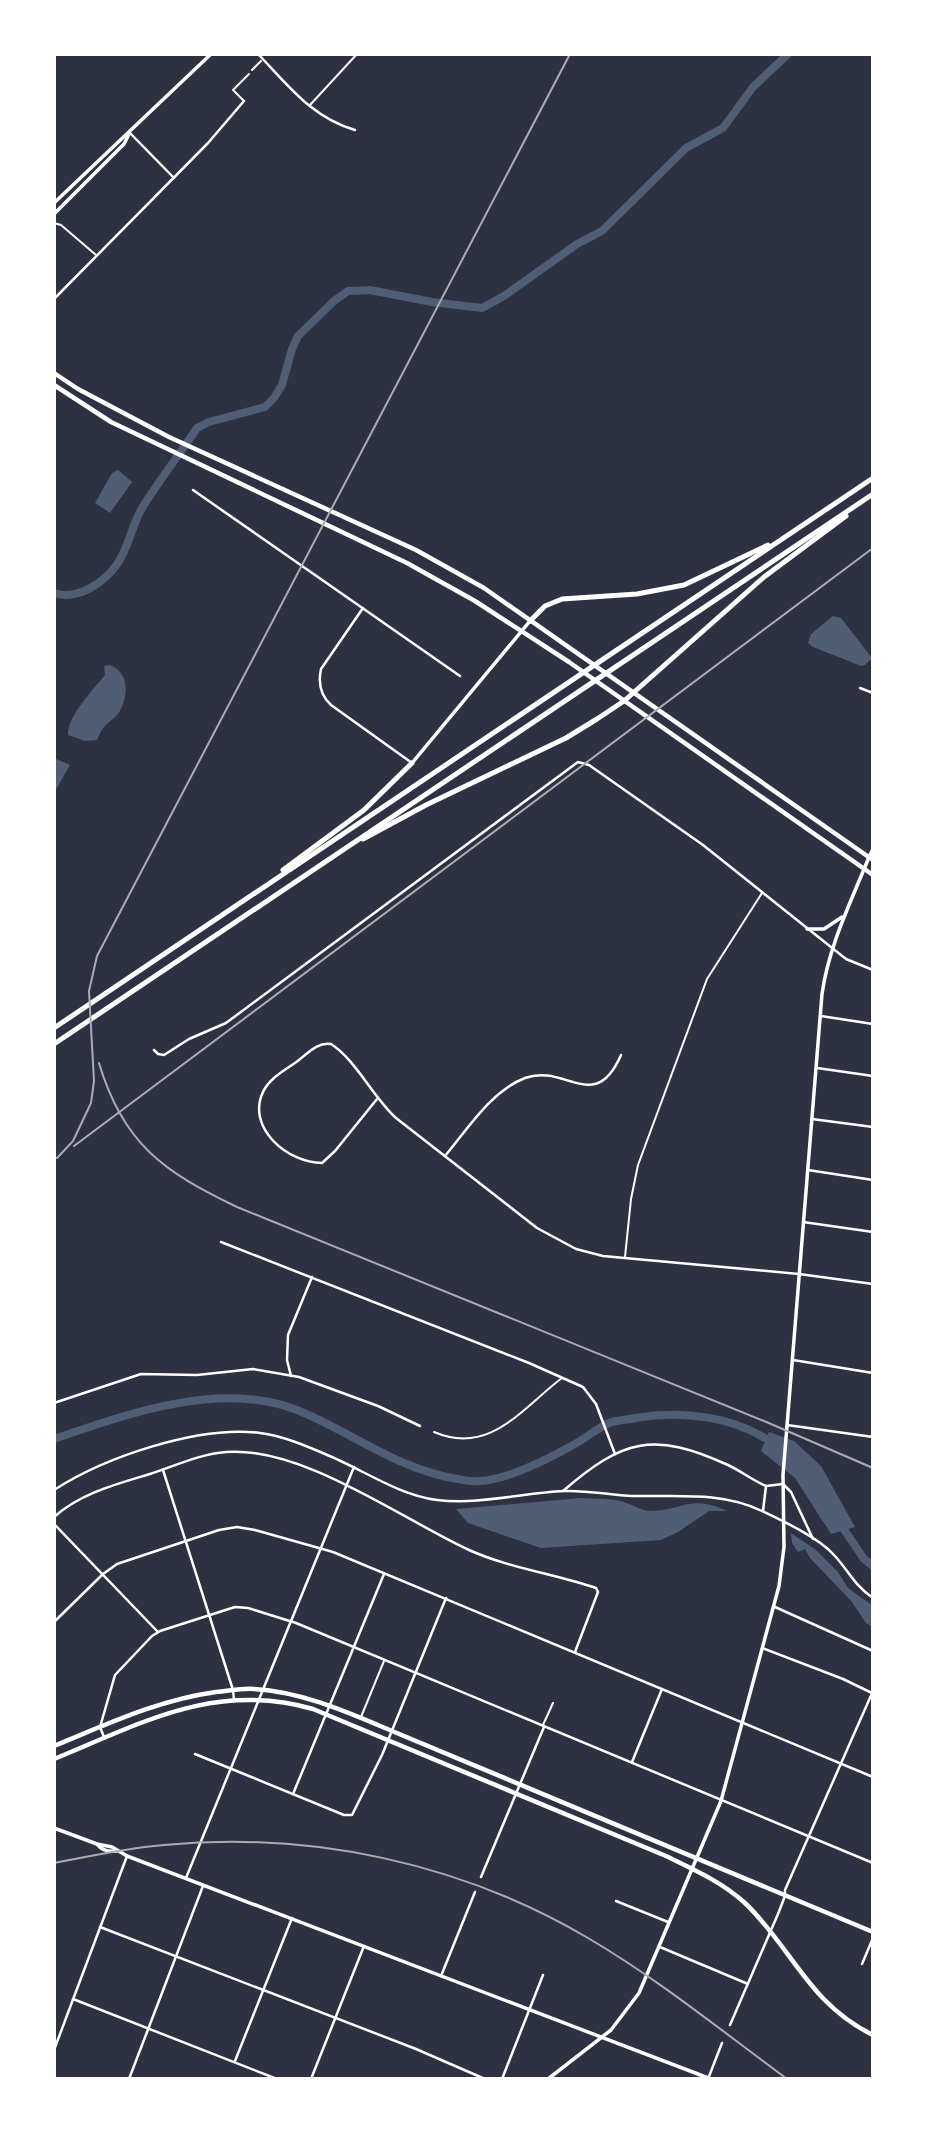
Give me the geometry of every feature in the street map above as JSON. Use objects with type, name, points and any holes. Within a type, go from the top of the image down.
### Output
[{"type":"highway","points":[[54,1028],[873,478]]},
{"type":"highway","points":[[350,845],[426,805],[566,738],[624,701],[743,595],[873,495]]},
{"type":"highway","points":[[54,1044],[873,495]]},
{"type":"highway","points":[[530,621],[545,606],[562,599],[637,594],[684,585],[789,534]]},
{"type":"highway","points":[[260,890],[303,854],[364,810],[412,762]]},
{"type":"main road","points":[[54,203],[211,54]]},
{"type":"main road","points":[[54,214],[124,144],[130,133]]},
{"type":"main road","points":[[54,373],[78,390],[169,437],[309,500],[455,571],[622,683],[871,858]]},
{"type":"main road","points":[[54,385],[111,422],[442,581],[569,662],[873,875]]},
{"type":"main road","points":[[412,762],[530,621]]},
{"type":"main road","points":[[548,2079],[603,2037],[625,2015],[639,1993],[721,1801],[775,1606],[784,1547],[783,1475],[825,974],[831,948],[873,849]]},
{"type":"main road","points":[[807,929],[824,929],[844,915]]},
{"type":"main road","points":[[54,1746],[153,1705],[186,1696],[233,1690],[263,1690],[298,1696],[330,1705],[873,1932]]},
{"type":"main road","points":[[54,1759],[104,1737],[191,1706],[234,1700],[259,1700],[292,1703],[326,1714],[517,1793],[714,1880],[743,1901],[812,1989],[844,2017],[873,2035]]},
{"type":"main road","points":[[54,1828],[97,1844],[100,1849],[117,1852],[709,2078]]},
{"type":"street","points":[[309,106],[357,54]]},
{"type":"street","points":[[253,70],[261,56],[309,106],[331,123],[355,130]]},
{"type":"street","points":[[54,299],[208,143],[244,101],[233,90],[249,74]]},
{"type":"street","points":[[130,133],[174,178]]},
{"type":"street","points":[[54,223],[61,225],[96,255]]},
{"type":"street","points":[[193,490],[460,676]]},
{"type":"street","points":[[363,608],[321,669],[321,692],[331,705],[412,762]]},
{"type":"street","points":[[860,688],[873,693]]},
{"type":"street","points":[[154,1050],[164,1055],[196,1036],[226,1023],[552,779],[574,763],[581,762],[696,839],[831,948],[853,963],[873,970]]},
{"type":"street","points":[[625,1258],[631,1199],[638,1165],[707,979],[763,892]]},
{"type":"street","points":[[820,1016],[873,1024]]},
{"type":"street","points":[[377,1099],[322,1163],[312,1162],[289,1152],[273,1141],[260,1121],[259,1105],[265,1087],[319,1044],[327,1043],[335,1046],[377,1099],[396,1118],[556,1240],[592,1253],[625,1258],[799,1274],[873,1284]]},
{"type":"street","points":[[445,1156],[493,1100],[516,1083],[527,1077],[542,1075],[579,1086],[590,1086],[606,1079],[621,1055]]},
{"type":"street","points":[[816,1068],[873,1076]]},
{"type":"street","points":[[812,1119],[873,1127]]},
{"type":"street","points":[[808,1170],[873,1180]]},
{"type":"street","points":[[803,1222],[873,1232]]},
{"type":"street","points":[[221,1242],[563,1377],[589,1392],[615,1454]]},
{"type":"street","points":[[291,1376],[287,1360],[288,1335],[312,1277]]},
{"type":"street","points":[[792,1360],[873,1373]]},
{"type":"street","points":[[54,1403],[141,1374],[197,1375],[243,1369],[291,1376],[358,1398],[420,1426]]},
{"type":"street","points":[[434,1432],[461,1439],[487,1435],[516,1417],[563,1377]]},
{"type":"street","points":[[787,1425],[873,1437]]},
{"type":"street","points":[[54,1490],[115,1460],[162,1445],[216,1433],[259,1433],[285,1438],[401,1490],[438,1500],[491,1500],[563,1491],[718,1498],[763,1511],[814,1540],[835,1556],[856,1585],[873,1598]]},
{"type":"street","points":[[563,1491],[594,1465],[615,1454],[654,1444],[673,1446],[706,1456],[766,1486],[783,1483],[791,1492],[814,1540]]},
{"type":"street","points":[[54,1517],[94,1492],[216,1453],[250,1452],[282,1458],[348,1486],[473,1552],[596,1588],[595,1598],[575,1652]]},
{"type":"street","points":[[186,1878],[354,1467]]},
{"type":"street","points":[[163,1470],[210,1615],[234,1700]]},
{"type":"street","points":[[763,1511],[766,1486]]},
{"type":"street","points":[[54,1524],[158,1632]]},
{"type":"street","points":[[54,1622],[103,1574],[126,1560],[219,1530],[237,1527],[322,1548],[873,1777]]},
{"type":"street","points":[[293,1794],[384,1573]]},
{"type":"street","points":[[195,1754],[344,1815],[352,1815],[392,1731],[446,1598]]},
{"type":"street","points":[[775,1606],[873,1651]]},
{"type":"street","points":[[104,1737],[100,1727],[117,1671],[158,1632],[240,1607],[292,1621],[873,1863]]},
{"type":"street","points":[[730,2025],[808,1836],[872,1692],[762,1648]]},
{"type":"street","points":[[360,1718],[384,1660]]},
{"type":"street","points":[[632,1762],[662,1689]]},
{"type":"street","points":[[481,1877],[553,1703]]},
{"type":"street","points":[[54,2050],[127,1856]]},
{"type":"street","points":[[129,2079],[203,1885]]},
{"type":"street","points":[[441,1976],[475,1892]]},
{"type":"street","points":[[617,1900],[670,1923]]},
{"type":"street","points":[[235,2062],[292,1919]]},
{"type":"street","points":[[100,1927],[335,2017],[485,2079]]},
{"type":"street","points":[[862,1964],[873,1938]]},
{"type":"street","points":[[311,2079],[364,1946]]},
{"type":"street","points":[[660,1947],[748,1984]]},
{"type":"street","points":[[502,2079],[543,1975]]},
{"type":"street","points":[[73,1999],[277,2079]]},
{"type":"street","points":[[709,2078],[722,2043]]},
{"type":"water","points":[[118,470],[132,482],[110,513],[95,503],[112,473]]},
{"type":"water","points":[[833,616],[841,618],[872,658],[865,665],[861,666],[808,643],[811,634]]},
{"type":"water","points":[[110,665],[120,672],[125,683],[124,703],[119,712],[103,728],[97,740],[85,741],[68,735],[76,711],[105,675],[104,666]]},
{"type":"water","points":[[54,758],[70,765],[54,793]]},
{"type":"water","points":[[769,1432],[794,1441],[821,1466],[855,1527],[831,1534],[795,1478],[761,1451]]},
{"type":"water","points":[[581,1498],[615,1500],[647,1511],[695,1503],[727,1511],[709,1511],[661,1540],[541,1548],[468,1523],[456,1509]]},
{"type":"water","points":[[791,1533],[816,1550],[838,1572],[848,1588],[873,1606],[873,1627],[866,1623],[852,1602],[810,1558],[805,1549],[798,1552],[792,1543]]},
{"type":"waterway","points":[[54,593],[63,595],[81,592],[98,583],[113,570],[122,556],[142,508],[197,428],[209,422],[265,407],[282,385],[298,336],[334,301],[348,291],[370,290],[482,308],[504,296],[577,244],[602,231],[686,148],[723,128],[753,87],[788,54]]},
{"type":"waterway","points":[[54,1439],[174,1404],[237,1398],[268,1402],[297,1410],[415,1468],[471,1481],[490,1480],[527,1468],[577,1443],[609,1423],[653,1416],[707,1417],[741,1427],[773,1443]]},
{"type":"waterway","points":[[839,1522],[864,1559],[873,1566]]},
{"type":"railway","points":[[57,1158],[73,1141],[91,1103],[94,1081],[89,991],[97,956],[570,54]]},
{"type":"railway","points":[[74,1146],[873,548]]},
{"type":"railway","points":[[99,1063],[120,1115],[134,1135],[168,1167],[211,1194],[873,1468]]},
{"type":"railway","points":[[54,1863],[164,1845],[274,1843],[329,1848],[384,1858],[437,1872],[489,1890],[588,1938],[665,1988],[787,2079]]}]
